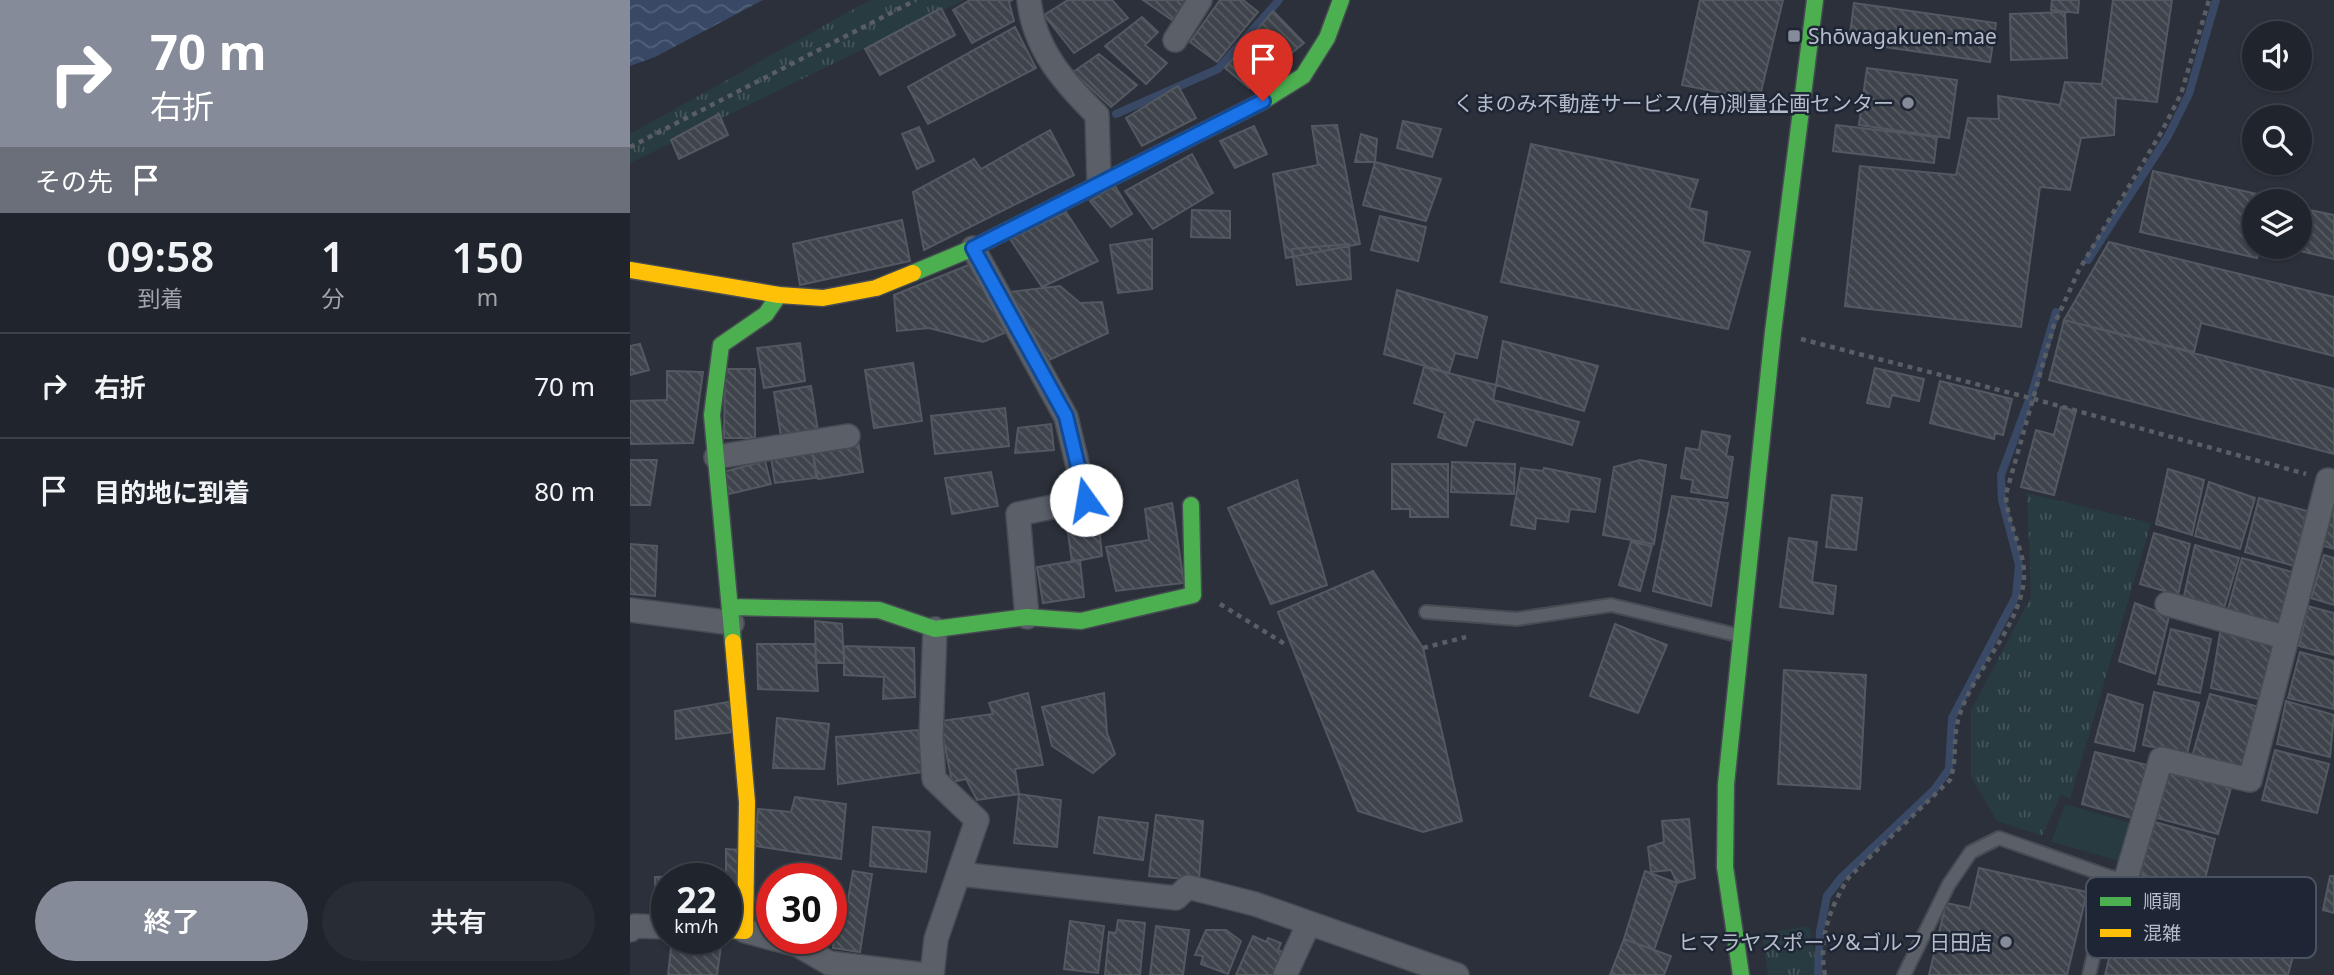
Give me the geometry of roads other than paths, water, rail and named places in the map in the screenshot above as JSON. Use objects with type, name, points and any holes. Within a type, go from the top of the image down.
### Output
[{"type":"street","points":[[1029,0],[1030,16],[1057,74],[1097,115],[1099,182]]},
{"type":"street","points":[[1175,40],[1200,0]]},
{"type":"street","points":[[630,270],[779,295],[823,298],[876,288],[973,248],[1263,101],[1303,75],[1327,38],[1341,0]]},
{"type":"street","points":[[1741,975],[1725,867],[1726,784],[1773,332],[1815,0]]},
{"type":"street","points":[[973,248],[1066,416],[1086,500],[1018,514],[1027,617]]},
{"type":"street","points":[[741,863],[747,803],[712,415],[721,345],[766,314],[779,295]]},
{"type":"street","points":[[716,457],[848,436]]},
{"type":"street","points":[[2120,877],[2161,759],[2250,780],[2328,480]]},
{"type":"street","points":[[630,610],[731,615],[879,610],[935,629],[1027,617],[1081,621],[1194,595],[1191,505]]},
{"type":"street","points":[[2167,604],[2287,638]]},
{"type":"street","points":[[932,975],[936,939],[977,820],[934,779],[931,736],[935,629]]},
{"type":"street","points":[[959,874],[1176,898],[1188,887],[1255,904],[1309,923],[1417,969],[1457,975]]},
{"type":"street","points":[[1285,975],[1309,923]]},
{"type":"street","points":[[630,930],[635,926],[651,926]]},
{"type":"street","points":[[742,933],[798,945],[827,969],[927,975]]},
{"type":"lane","points":[[1426,612],[1517,619],[1611,605],[1742,636]]},
{"type":"lane","points":[[1904,975],[1949,884],[1971,852],[1999,838],[2110,877]]},
{"type":"lane","points":[[2089,975],[2094,958]]},
{"type":"water","points":[[630,0],[763,0],[655,57],[630,66]]},
{"type":"waterway","points":[[1116,114],[1218,69],[1279,0]]},
{"type":"waterway","points":[[2088,260],[2168,136],[2189,94],[2216,0]]},
{"type":"waterway","points":[[2032,393],[2056,312]]},
{"type":"waterway","points":[[1818,975],[1820,931],[1827,896],[1841,878],[1934,790],[1949,769],[1952,718],[2016,596],[2019,565],[2002,500],[2001,475],[2029,400]]},
{"type":"place","name":"Shōwagakuen-mae","points":[[1794,36]]},
{"type":"place","name":"くまのみ不動産サービス/(有)測量企画センター","points":[[1908,103]]},
{"type":"place","name":"ヒマラヤスポーツ&ゴルフ 日田店","points":[[2006,942]]}]
